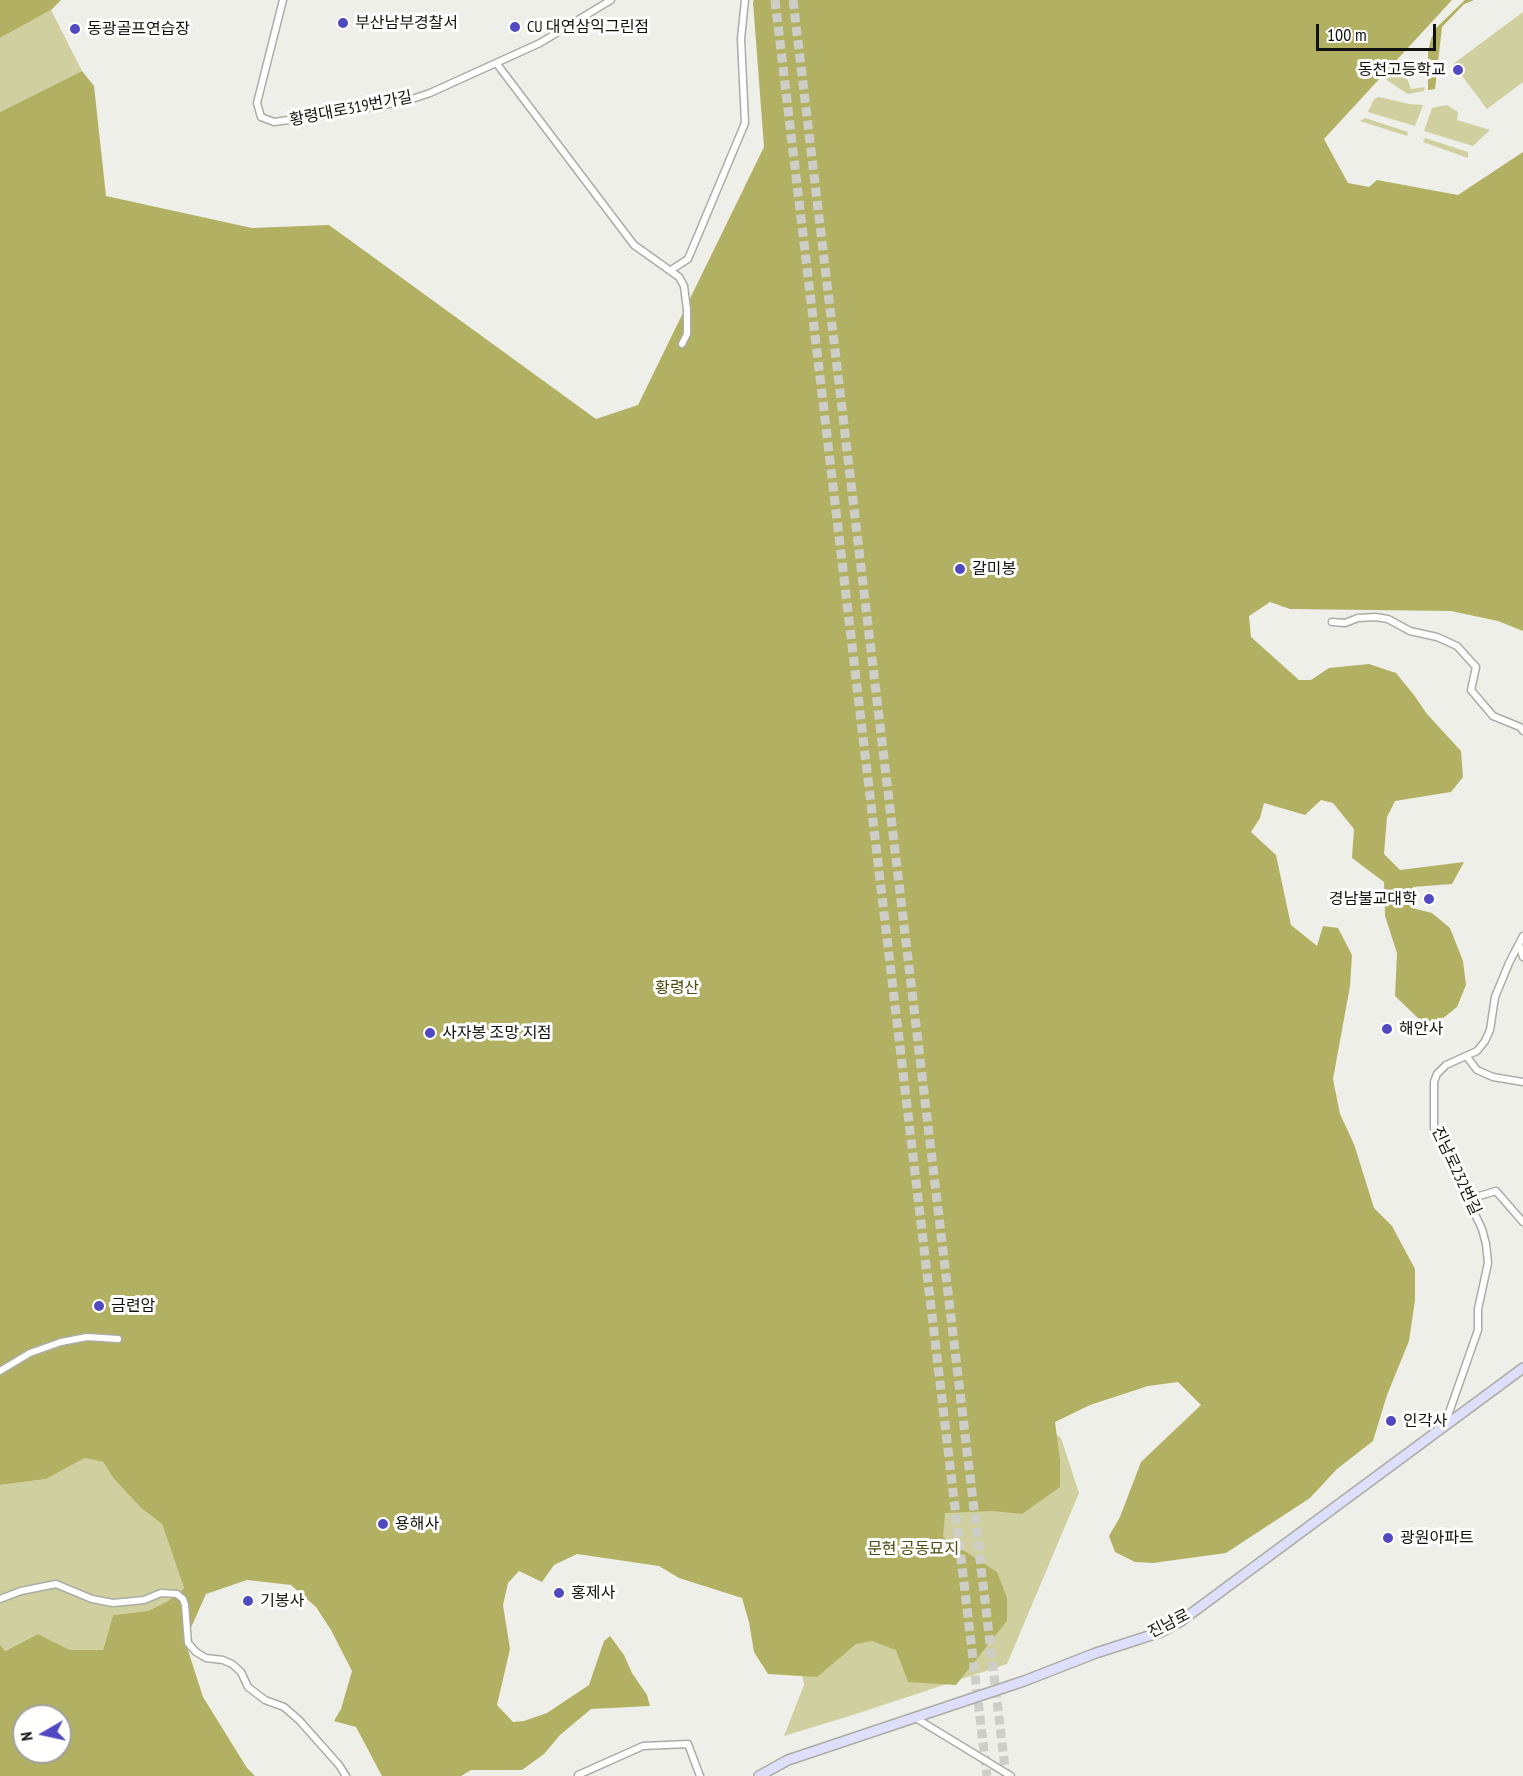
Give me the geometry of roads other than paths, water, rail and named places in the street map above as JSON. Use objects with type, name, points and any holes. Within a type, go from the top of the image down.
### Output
[{"type":"main road","name":"진남로","points":[[759,1776],[788,1760],[1024,1681],[1096,1653],[1161,1632],[1181,1621],[1523,1368]]},
{"type":"street","name":"황령대로319번가길","points":[[283,0],[257,104],[261,117],[268,121],[283,122],[406,101],[430,93],[540,43],[611,0]]},
{"type":"street","points":[[671,270],[688,259],[745,123],[741,39],[745,0]]},
{"type":"street","points":[[497,64],[634,244],[671,270],[684,286],[687,325],[686,338],[682,344]]},
{"type":"street","points":[[1332,622],[1345,623],[1358,618],[1375,617],[1388,619],[1410,630],[1437,637],[1457,646],[1476,667],[1471,690],[1493,716],[1523,731]]},
{"type":"street","name":"진남로232번길","points":[[1445,1425],[1478,1330],[1478,1309],[1488,1263],[1482,1229],[1438,1139],[1432,1118],[1434,1082],[1437,1074],[1454,1061],[1477,1051],[1485,1041],[1490,1030],[1495,997],[1523,936]]},
{"type":"street","points":[[1519,944],[1523,957]]},
{"type":"street","points":[[1467,1057],[1477,1070],[1493,1077],[1523,1082]]},
{"type":"street","points":[[1468,1199],[1496,1191],[1523,1222]]},
{"type":"street","points":[[0,1371],[30,1353],[61,1342],[87,1337],[118,1339]]},
{"type":"street","points":[[0,1599],[21,1591],[56,1584],[87,1597],[112,1603],[144,1600],[161,1593],[177,1594],[183,1599],[185,1605],[188,1643],[196,1652],[206,1658],[223,1660],[232,1664],[241,1672],[248,1687],[265,1700],[284,1707],[299,1720],[346,1776]]},
{"type":"street","points":[[913,1717],[1011,1776]]},
{"type":"street","points":[[578,1775],[643,1746],[688,1744],[700,1776]]},
{"type":"tunnel","points":[[775,0],[987,1776]]},
{"type":"tunnel","points":[[793,0],[1006,1776]]},
{"type":"place","name":"부산남부경찰서","points":[[343,23]]},
{"type":"place","name":"CU 대연삼익그린점","points":[[515,27]]},
{"type":"place","name":"동광골프연습장","points":[[75,29]]},
{"type":"place","name":"동천고등학교","points":[[1458,70]]},
{"type":"place","name":"갈미봉","points":[[960,569]]},
{"type":"place","name":"경남불교대학","points":[[1429,899]]},
{"type":"place","name":"해안사","points":[[1387,1029]]},
{"type":"place","name":"사자봉 조망 지점","points":[[430,1033]]},
{"type":"place","name":"금련암","points":[[99,1306]]},
{"type":"place","name":"인각사","points":[[1391,1421]]},
{"type":"place","name":"용해사","points":[[383,1524]]},
{"type":"place","name":"광원아파트","points":[[1388,1538]]},
{"type":"place","name":"홍제사","points":[[559,1593]]},
{"type":"place","name":"기봉사","points":[[248,1601]]},
{"type":"park label","name":"황령산","points":[[677,988]]},
{"type":"park label","name":"문현 공동묘지","points":[[913,1549]]}]
